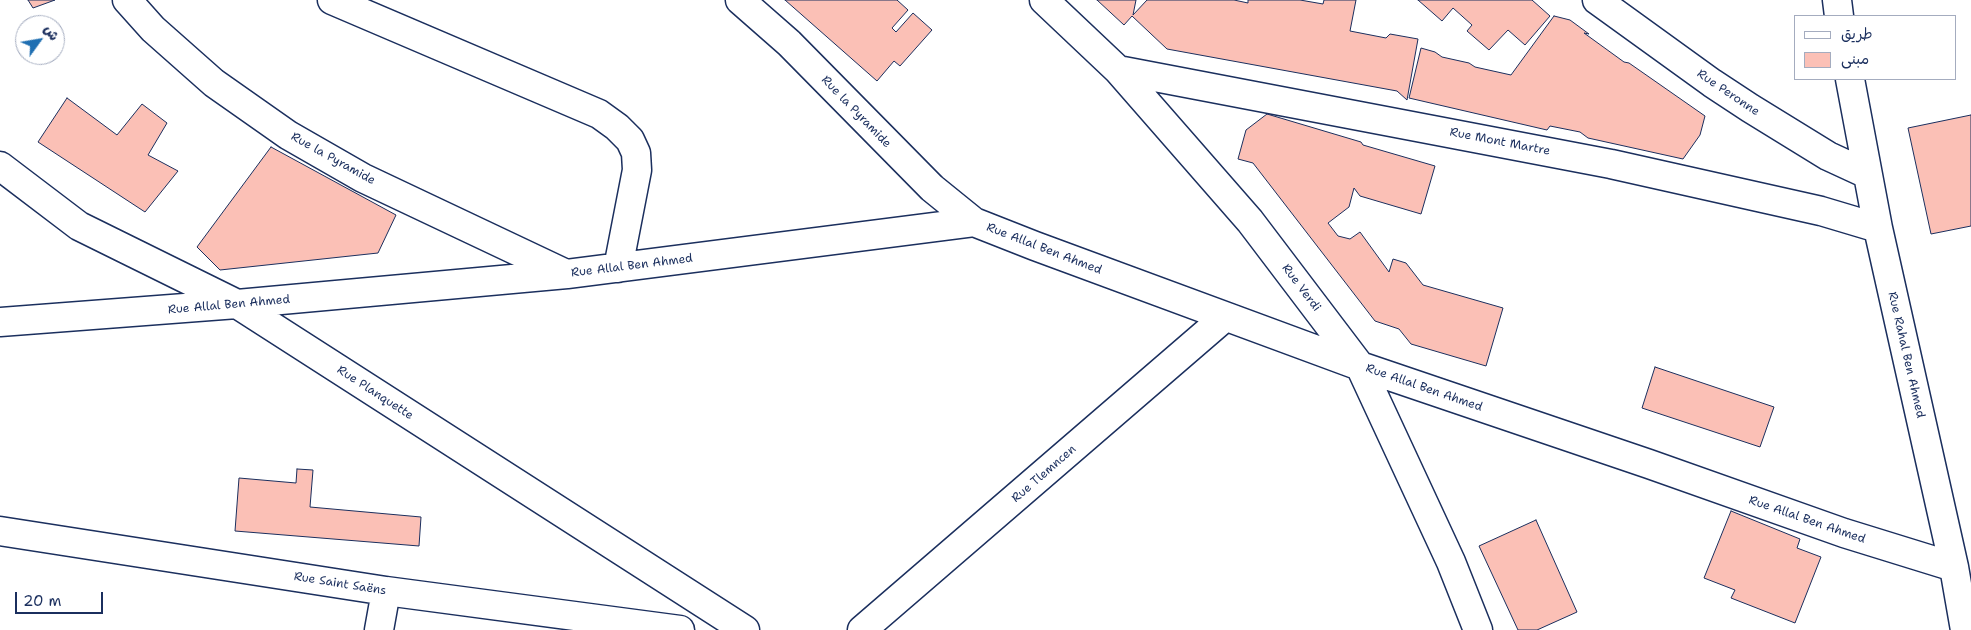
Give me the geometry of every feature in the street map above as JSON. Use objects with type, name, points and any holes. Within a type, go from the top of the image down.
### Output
[{"type":"street","name":"Rue la Pyramide","points":[[127,0],[153,29],[214,83],[288,135],[363,178],[567,274]]},
{"type":"street","points":[[332,0],[599,114],[617,127],[630,140],[636,153],[637,170],[618,268]]},
{"type":"street","name":"Rue la Pyramide","points":[[740,0],[788,42],[932,188],[974,222]]},
{"type":"street","name":"Rue Verdi","points":[[1044,0],[1118,70],[1250,221],[1360,366],[1451,562],[1478,630]]},
{"type":"street","name":"Rue Peronne","points":[[1597,0],[1712,83],[1758,113],[1828,156],[1867,174]]},
{"type":"street","points":[[1837,0],[1840,15]]},
{"type":"street","name":"Rue Mont Martre","points":[[1118,70],[1611,164],[1821,211],[1878,228]]},
{"type":"street","name":"Rue Rahal Ben Ahmed","points":[[1850,80],[1878,228],[1954,567],[1965,630]]},
{"type":"street","name":"Rue Planquette","points":[[0,166],[79,226],[237,304],[745,630]]},
{"type":"street","name":"Rue Allal Ben Ahmed","points":[[0,322],[237,304],[567,274],[974,222],[1360,366],[1649,464],[1844,533],[1954,567]]},
{"type":"street","name":"Rue Tlemncen","points":[[862,630],[1225,317]]},
{"type":"street","name":"Rue Saint Saëns","points":[[0,531],[386,591],[665,629]]},
{"type":"street","points":[[379,630],[386,591]]},
{"type":"building","points":[[28,0],[55,0],[33,8]]},
{"type":"building","points":[[785,0],[897,0],[908,10],[892,28],[896,32],[913,13],[932,30],[900,66],[894,61],[877,81]]},
{"type":"building","points":[[1097,0],[1136,0],[1133,15],[1147,0],[1234,0],[1248,3],[1248,0],[1300,0],[1323,4],[1324,0],[1356,0],[1350,31],[1386,38],[1390,34],[1418,39],[1407,100],[1397,91],[1167,49],[1132,16],[1124,25]]},
{"type":"building","points":[[1418,0],[1532,0],[1550,16],[1525,45],[1508,30],[1489,50],[1467,31],[1472,25],[1453,8],[1442,21]]},
{"type":"building","points":[[1554,16],[1570,20],[1589,34],[1584,33],[1624,62],[1629,63],[1705,116],[1700,135],[1683,159],[1588,138],[1580,132],[1550,126],[1547,130],[1409,98],[1421,48],[1435,52],[1442,57],[1469,63],[1475,67],[1511,75]]},
{"type":"building","points":[[67,98],[117,135],[142,104],[167,123],[148,155],[178,171],[145,212],[38,142]]},
{"type":"building","points":[[1267,114],[1435,166],[1421,214],[1360,196],[1354,188],[1349,207],[1328,223],[1338,236],[1350,239],[1360,232],[1389,272],[1393,259],[1406,263],[1423,285],[1503,308],[1486,366],[1411,344],[1399,329],[1375,321],[1253,163],[1238,159],[1246,130]]},
{"type":"building","points":[[1971,115],[1971,226],[1931,234],[1908,128]]},
{"type":"building","points":[[271,147],[396,215],[378,253],[220,270],[197,247]]},
{"type":"building","points":[[1655,367],[1774,407],[1760,447],[1642,408]]},
{"type":"building","points":[[297,469],[313,470],[310,507],[421,517],[419,546],[235,531],[239,478],[296,483]]},
{"type":"building","points":[[1731,511],[1800,539],[1797,548],[1821,557],[1795,623],[1731,598],[1735,590],[1704,578]]},
{"type":"building","points":[[1536,520],[1577,612],[1537,630],[1518,630],[1479,546]]}]
